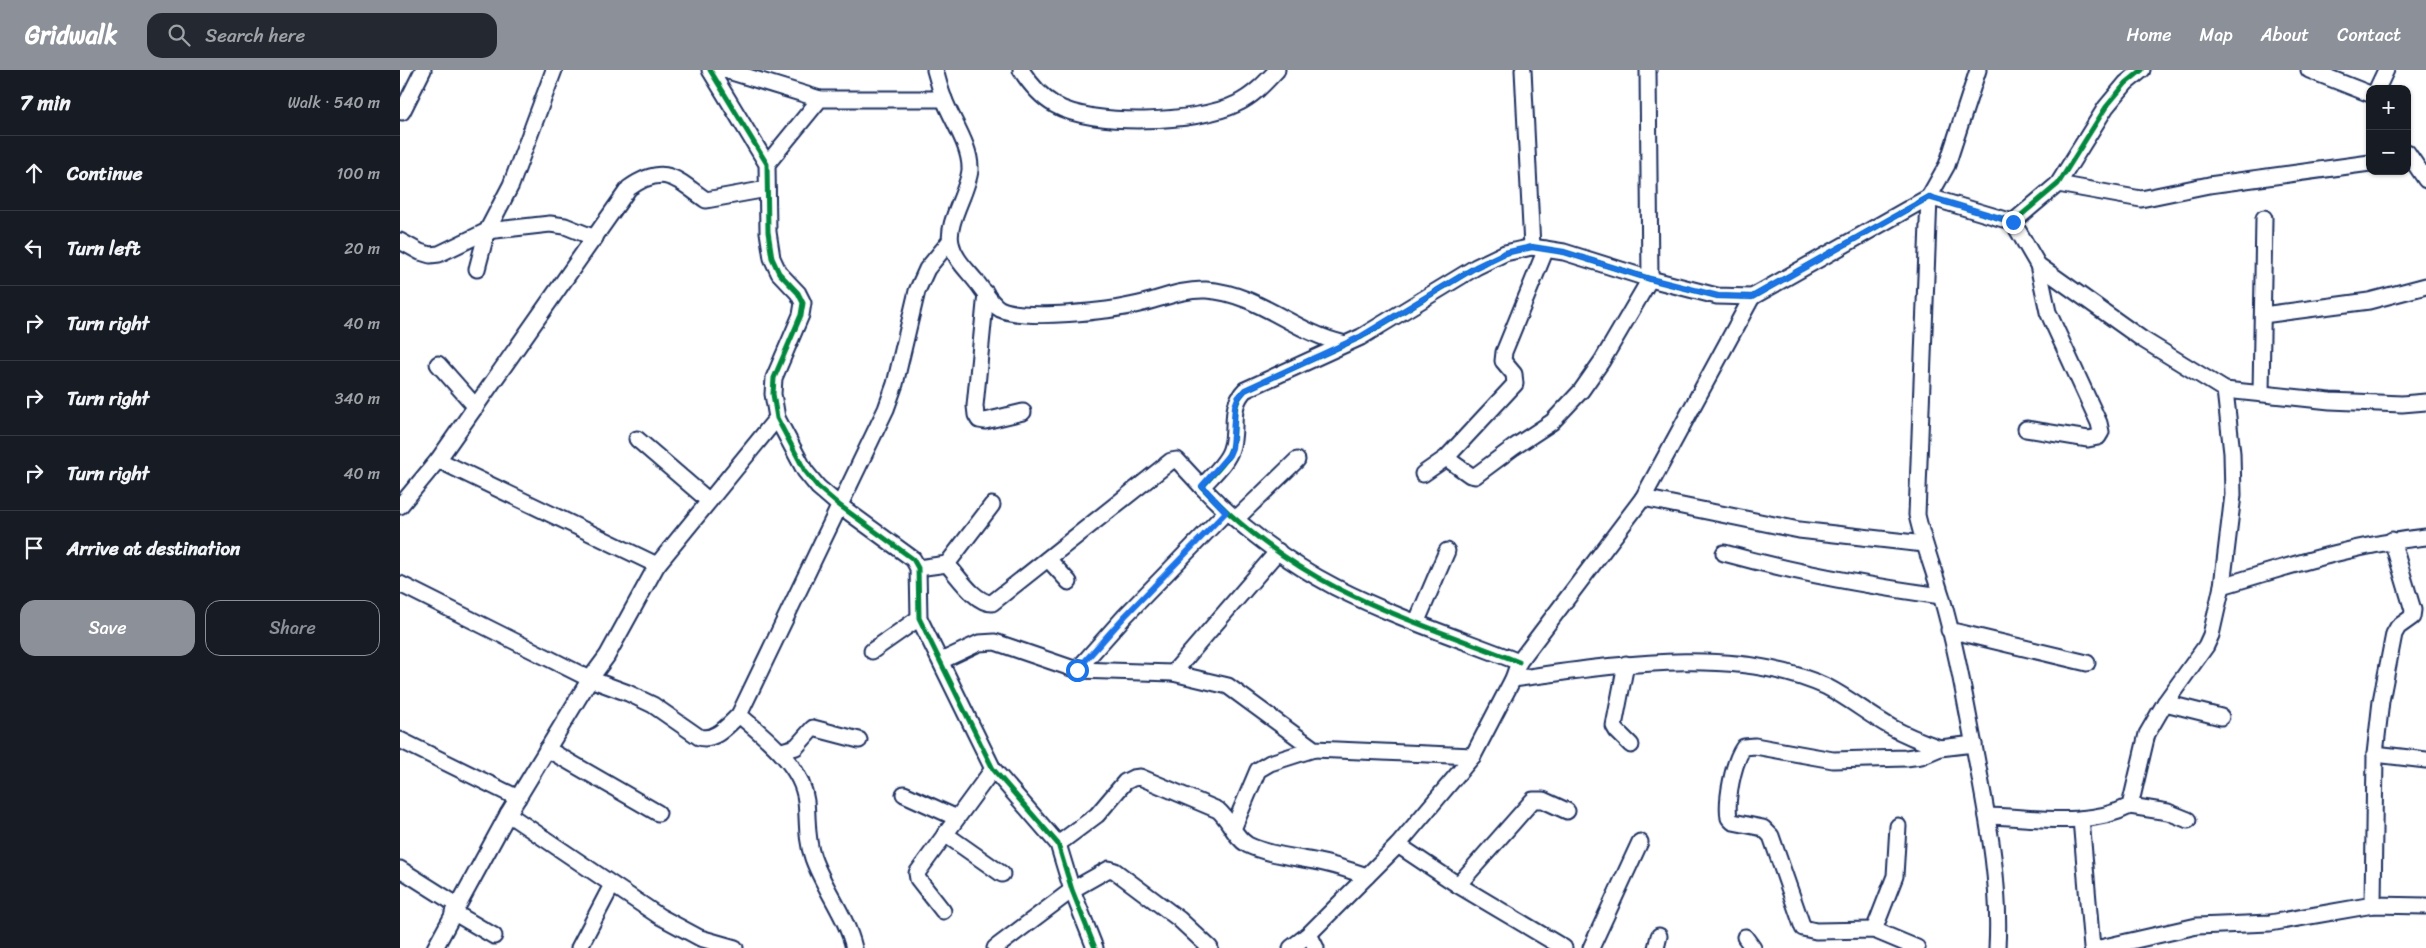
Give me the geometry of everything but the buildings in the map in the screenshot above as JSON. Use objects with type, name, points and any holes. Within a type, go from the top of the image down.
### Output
[{"type":"street","points":[[402,112],[423,70]]},
{"type":"street","points":[[477,269],[487,231],[511,185],[554,70]]},
{"type":"street","points":[[710,70],[767,164],[772,258],[779,274],[798,293],[803,303],[801,314],[774,378],[772,394],[777,418],[805,471],[818,487],[838,505],[914,559],[918,568],[919,618],[993,769],[1058,844],[1072,890],[1095,948]]},
{"type":"street","points":[[725,70],[820,99],[944,99]]},
{"type":"street","points":[[400,584],[590,679],[628,692],[653,704],[699,737],[712,738],[740,715],[838,505],[886,409],[917,291],[927,269],[950,241],[954,220],[964,195],[970,170],[968,154],[944,99],[935,70]]},
{"type":"street","points":[[1021,70],[1032,87],[1056,106],[1080,115],[1110,119],[1143,120],[1183,116],[1234,105],[1257,92],[1276,70]]},
{"type":"street","points":[[1423,474],[1446,458],[1515,384],[1514,374],[1503,361],[1504,352],[1539,248],[1523,70]]},
{"type":"street","points":[[1446,458],[1470,476],[1475,476],[1552,422],[1581,391],[1602,361],[1650,279],[1648,70]]},
{"type":"street","points":[[1978,70],[1947,165],[1929,197],[1921,452],[1917,486],[1917,514],[1924,544],[1941,596],[1974,744],[1987,816],[1996,887],[1997,948]]},
{"type":"street","points":[[2013,222],[2058,184],[2106,107],[2126,83],[2142,70]]},
{"type":"street","points":[[2309,70],[2366,92]]},
{"type":"street","points":[[2378,85],[2386,70]]},
{"type":"street","points":[[767,164],[820,99]]},
{"type":"street","points":[[2411,158],[2426,180]]},
{"type":"street","points":[[2058,184],[2141,199],[2209,185],[2366,164]]},
{"type":"street","points":[[400,506],[438,460],[629,188],[642,179],[656,175],[670,176],[681,181],[706,200],[767,189]]},
{"type":"street","points":[[1202,486],[1229,455],[1232,448],[1238,398],[1245,390],[1342,343],[1360,337],[1476,267],[1505,253],[1539,248],[1564,252],[1650,279],[1718,296],[1752,297],[1929,197],[2013,222],[2038,265],[2048,312],[2099,423],[2101,432],[2098,438],[2088,439],[2026,429]]},
{"type":"street","points":[[2261,393],[2264,218]]},
{"type":"street","points":[[400,241],[420,252],[430,255],[439,254],[487,231],[550,224],[565,226],[595,238]]},
{"type":"street","points":[[950,241],[956,258],[999,308],[1022,315],[1053,315],[1136,305],[1178,294],[1204,290],[1231,294],[1254,302],[1324,339],[1342,343]]},
{"type":"street","points":[[2038,265],[2142,339],[2224,390],[2330,401],[2402,404],[2426,402]]},
{"type":"street","points":[[2263,315],[2369,301],[2426,286]]},
{"type":"street","points":[[986,293],[976,415],[979,420],[985,421],[1023,412]]},
{"type":"street","points":[[1291,948],[1309,934],[1398,845],[1473,756],[1513,679],[1519,662],[1643,498],[1752,297]]},
{"type":"street","points":[[438,364],[476,407]]},
{"type":"street","points":[[2130,806],[2140,757],[2147,734],[2165,703],[2206,646],[2211,635],[2222,586],[2233,495],[2232,454],[2224,390]]},
{"type":"street","points":[[435,948],[455,908],[508,814],[590,679],[607,656],[657,565],[777,418]]},
{"type":"street","points":[[637,439],[709,501]]},
{"type":"street","points":[[438,460],[657,565]]},
{"type":"street","points":[[947,564],[978,598],[985,603],[992,603],[1171,461],[1177,460],[1231,516],[1278,551],[1335,587],[1416,622],[1519,662]]},
{"type":"street","points":[[1077,670],[1125,616],[1231,516],[1297,460]]},
{"type":"street","points":[[1643,498],[1799,530],[1924,544]]},
{"type":"street","points":[[918,568],[947,564],[992,504]]},
{"type":"street","points":[[2222,586],[2323,556],[2392,540],[2426,537]]},
{"type":"street","points":[[2373,905],[2375,754],[2381,701],[2394,634],[2398,627],[2412,617],[2413,610],[2392,540]]},
{"type":"street","points":[[1173,673],[1278,551]]},
{"type":"street","points":[[1416,622],[1447,551]]},
{"type":"street","points":[[1724,553],[1774,567],[1858,584],[1941,596]]},
{"type":"street","points":[[1048,559],[1068,582]]},
{"type":"street","points":[[872,652],[919,618]]},
{"type":"street","points":[[1949,630],[2087,663]]},
{"type":"street","points":[[941,661],[979,644],[995,642],[1077,670],[1173,673],[1228,686],[1314,749]]},
{"type":"street","points":[[1513,679],[1626,664],[1729,663],[1762,666],[1787,672],[1828,687],[1891,727],[1940,748]]},
{"type":"street","points":[[1626,664],[1614,726],[1631,745]]},
{"type":"street","points":[[2165,703],[2221,717]]},
{"type":"street","points":[[740,715],[782,751],[803,787],[809,844],[814,860],[850,931],[854,948]]},
{"type":"street","points":[[782,751],[796,747],[813,728],[859,740]]},
{"type":"street","points":[[400,740],[518,798]]},
{"type":"street","points":[[1917,948],[1874,930],[1816,931],[1803,928],[1771,836],[1763,828],[1733,822],[1729,818],[1733,773],[1739,753],[1744,747],[1755,746],[1833,760],[1906,758],[1921,756],[1940,748],[1974,744]]},
{"type":"street","points":[[547,749],[658,814]]},
{"type":"street","points":[[1233,829],[1258,770],[1270,763],[1314,749],[1473,756]]},
{"type":"street","points":[[2375,754],[2426,760]]},
{"type":"street","points":[[943,911],[918,878],[917,873],[993,769]]},
{"type":"street","points":[[1058,844],[1097,815],[1125,782],[1140,777],[1218,810],[1226,816],[1233,829],[1248,844],[1274,853],[1321,862],[1367,876]]},
{"type":"street","points":[[904,794],[957,818]]},
{"type":"street","points":[[1458,884],[1533,800],[1543,800],[1567,811]]},
{"type":"street","points":[[1987,816],[2081,819],[2118,812],[2130,806],[2168,812],[2188,820]]},
{"type":"street","points":[[508,814],[658,916],[700,938],[735,948]]},
{"type":"street","points":[[2081,819],[2092,948]]},
{"type":"street","points":[[1874,930],[1895,876],[1898,826]]},
{"type":"street","points":[[945,834],[1002,874]]},
{"type":"street","points":[[1591,948],[1640,842]]},
{"type":"street","points":[[1398,845],[1458,884],[1564,948]]},
{"type":"street","points":[[400,869],[494,936]]},
{"type":"street","points":[[995,948],[1072,890],[1109,869],[1115,871],[1179,919],[1210,948]]},
{"type":"street","points":[[579,948],[612,885]]},
{"type":"street","points":[[2100,948],[2197,926],[2270,923],[2373,905],[2426,906]]},
{"type":"street","points":[[1309,934],[1316,948]]},
{"type":"cycle path","points":[[710,70],[767,164],[768,232],[772,258],[779,273],[798,293],[803,303],[801,315],[774,378],[773,394],[777,418],[805,471],[818,487],[839,505],[913,559],[918,568],[919,618],[993,769],[1058,844],[1072,890],[1095,948]]},
{"type":"cycle path","points":[[1519,662],[1403,618],[1335,587],[1299,566],[1264,542],[1216,501],[1202,487],[1229,454],[1233,441],[1235,411],[1240,397],[1245,390],[1361,337],[1476,267],[1505,253],[1532,247],[1564,252],[1650,279],[1717,296],[1752,297],[1929,197],[2013,222],[2058,184],[2106,107],[2126,83],[2142,70]]},
{"type":"route","points":[[1077,670],[1125,616],[1226,512],[1202,486],[1229,455],[1232,448],[1235,406],[1238,398],[1245,390],[1342,343],[1360,337],[1476,267],[1505,253],[1532,247],[1564,252],[1650,279],[1718,296],[1752,297],[1846,246],[1929,197],[2013,222]]}]
